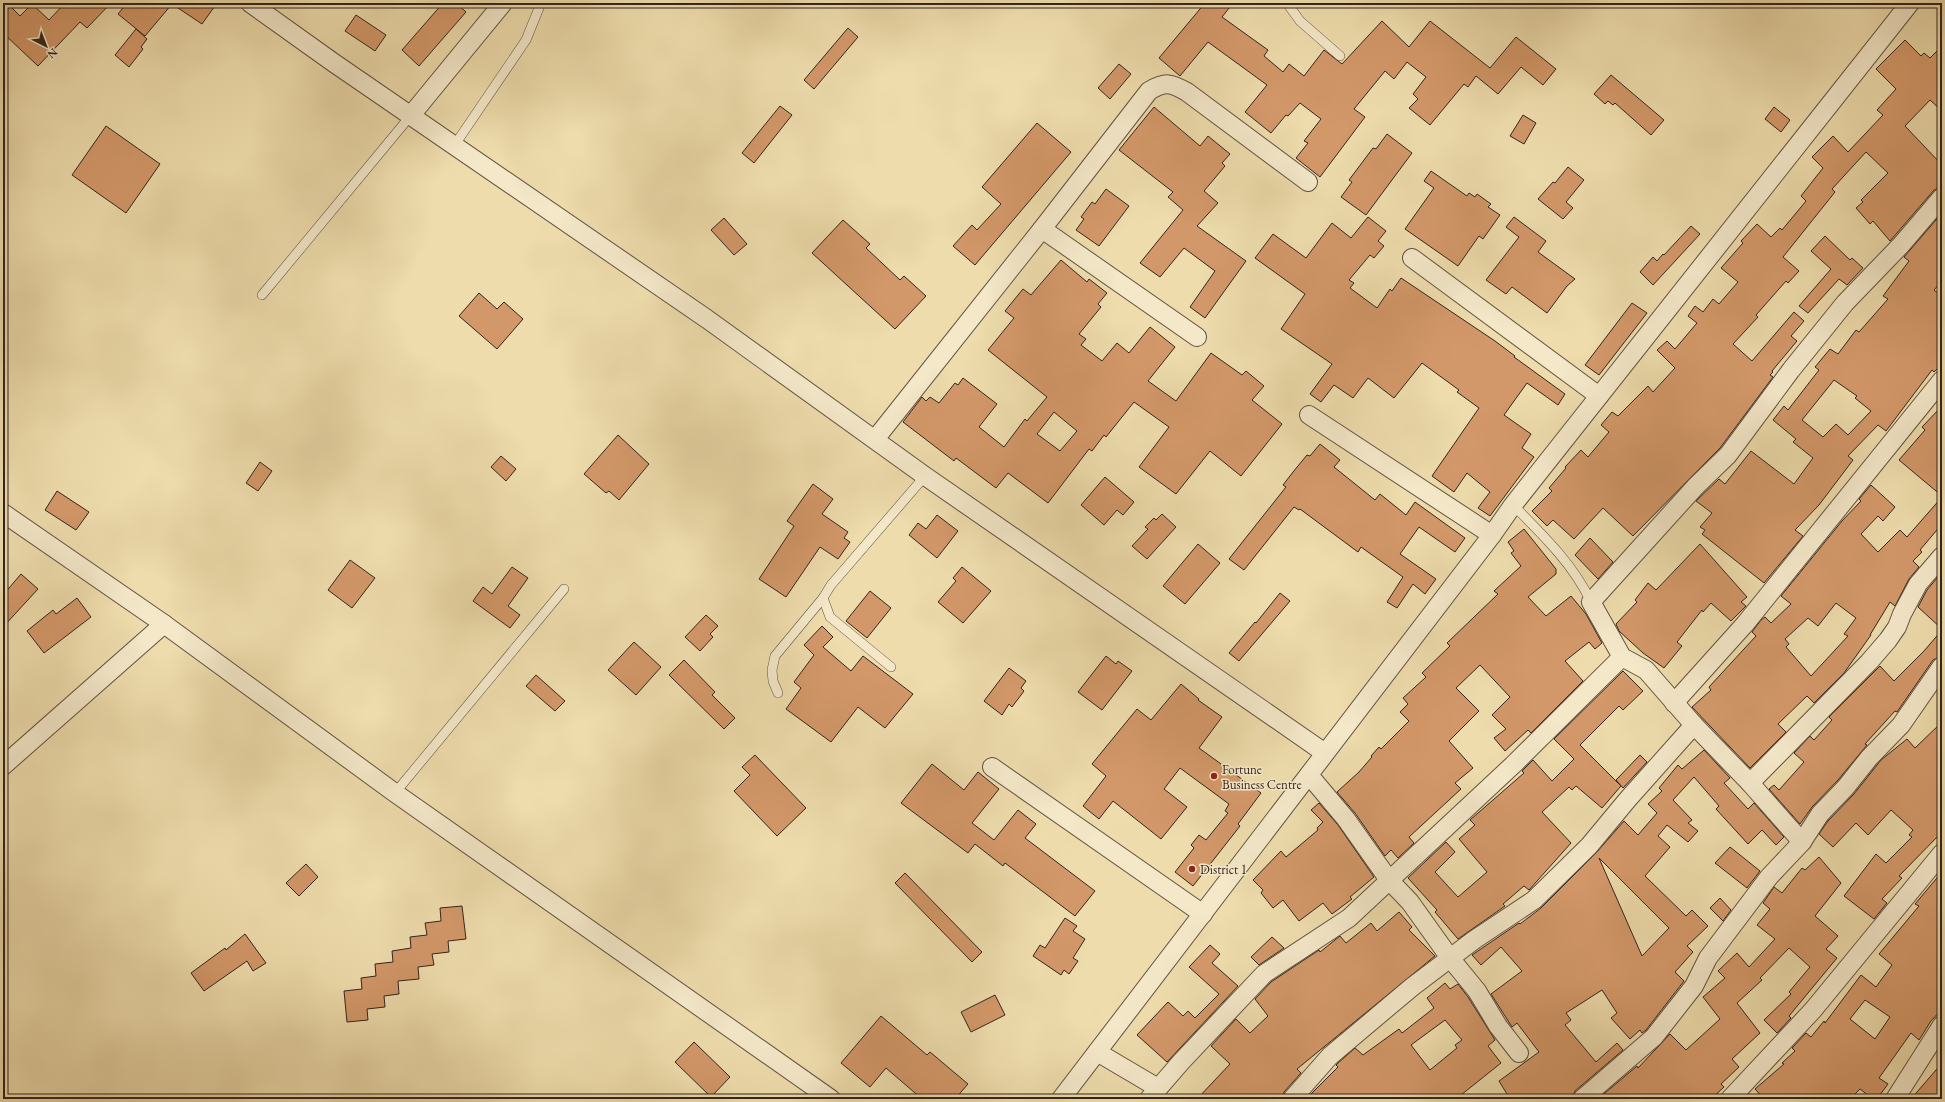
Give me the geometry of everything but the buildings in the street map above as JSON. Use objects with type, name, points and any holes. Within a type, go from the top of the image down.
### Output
[{"type":"street","points":[[250,3],[334,63],[411,114],[454,146],[706,319],[876,438],[925,476],[1325,753]]},
{"type":"street","points":[[411,114],[503,3]]},
{"type":"street","points":[[1061,1099],[1492,535],[1513,505],[1910,3]]},
{"type":"street","points":[[876,438],[1042,229],[1149,91],[1160,84],[1173,84],[1187,92],[1308,182]]},
{"type":"street","points":[[1802,842],[1750,783],[1674,703],[1646,670],[1622,657],[1591,602],[1696,486],[1728,455],[1791,370],[1845,303],[1901,245],[1942,197]]},
{"type":"street","points":[[1042,229],[1197,337]]},
{"type":"street","points":[[1412,258],[1598,396]]},
{"type":"street","points":[[1674,703],[1745,624],[1942,380]]},
{"type":"street","points":[[1309,415],[1492,535]]},
{"type":"street","points":[[3,513],[164,624],[395,793],[831,1099]]},
{"type":"street","points":[[1750,783],[1869,662],[1888,640],[1897,627],[1902,614],[1918,584],[1942,556]]},
{"type":"street","points":[[3,766],[164,624]]},
{"type":"street","points":[[1096,1052],[1154,1094],[1181,1062],[1264,974],[1350,918],[1514,765],[1622,657]]},
{"type":"street","points":[[1582,1099],[1654,1037],[1694,986],[1708,958],[1760,888],[1802,842],[1820,814],[1846,787],[1869,758],[1901,724],[1942,666]]},
{"type":"street","points":[[1292,1099],[1330,1056],[1412,987],[1474,940],[1534,900],[1589,846],[1628,799],[1694,725]]},
{"type":"street","points":[[992,767],[1203,914]]},
{"type":"street","points":[[1309,775],[1346,818],[1389,880],[1410,902],[1450,958],[1477,991],[1498,1026],[1519,1053]]},
{"type":"street","points":[[1730,1099],[1813,1010],[1942,853]]},
{"type":"street","points":[[1895,1099],[1942,1025]]},
{"type":"lane","points":[[454,146],[526,40],[541,3]]},
{"type":"lane","points":[[1287,3],[1300,21],[1340,56]]},
{"type":"lane","points":[[262,295],[411,114]]},
{"type":"lane","points":[[778,693],[773,681],[772,670],[774,656],[823,598],[831,586],[925,476]]},
{"type":"lane","points":[[1513,505],[1555,548],[1586,592],[1591,602]]},
{"type":"lane","points":[[395,793],[564,589]]},
{"type":"lane","points":[[823,598],[830,617],[891,667]]},
{"type":"place","name":"Fortune Business Centre","points":[[1214,776]]},
{"type":"place","name":"District 1","points":[[1192,869]]}]
